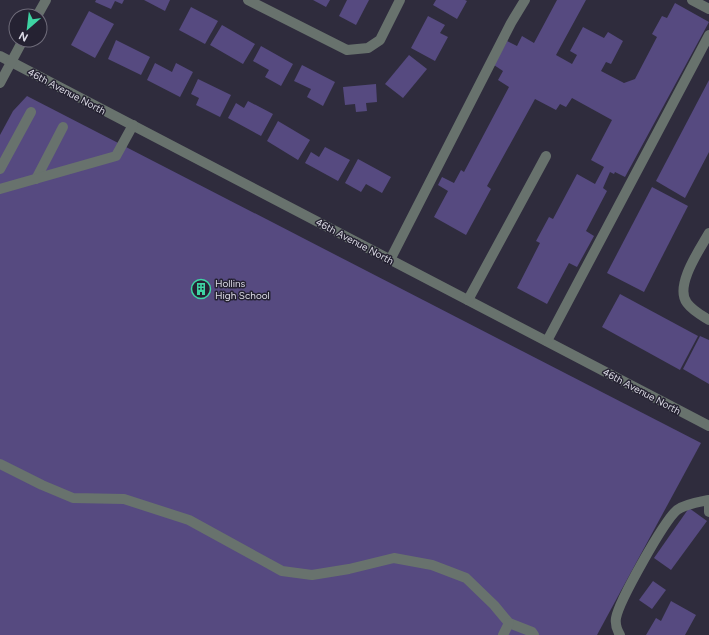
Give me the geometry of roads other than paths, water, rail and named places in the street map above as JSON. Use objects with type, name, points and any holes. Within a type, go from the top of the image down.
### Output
[{"type":"street","points":[[248,0],[347,50],[368,48],[380,40],[400,0]]},
{"type":"street","points":[[390,260],[511,23],[525,0]]},
{"type":"street","points":[[692,0],[709,9]]},
{"type":"street","points":[[547,341],[709,36]]},
{"type":"street","points":[[0,83],[19,48]]},
{"type":"street","name":"46th Avenue North","points":[[0,56],[709,426]]},
{"type":"street","points":[[0,170],[31,112]]},
{"type":"street","points":[[0,189],[116,156],[133,125]]},
{"type":"street","points":[[36,179],[63,127]]},
{"type":"street","points":[[468,300],[546,156]]},
{"type":"street","points":[[709,233],[684,280],[683,291],[686,302],[696,312],[709,320]]},
{"type":"street","points":[[0,464],[42,485],[73,498],[124,498],[189,520],[282,571],[312,575],[349,569],[394,558],[432,565],[466,578],[494,605],[509,623],[532,632],[534,635]]},
{"type":"street","points":[[620,635],[615,618],[664,526],[677,510],[693,503],[709,501],[709,512]]},
{"type":"street","points":[[503,635],[509,623]]},
{"type":"place","name":"Hollins High School","points":[[201,289]]}]
